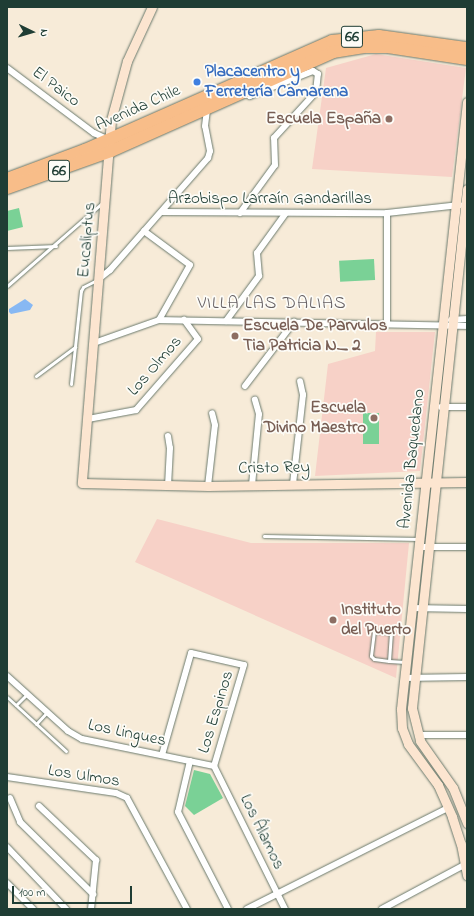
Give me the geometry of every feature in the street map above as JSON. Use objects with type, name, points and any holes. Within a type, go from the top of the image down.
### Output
[{"type":"highway","name":"Avenida Chile","points":[[7,179],[110,145],[332,41],[378,36],[467,48]]},
{"type":"highway","name":"Avenida Chile","points":[[7,188],[208,106],[322,55],[355,48],[388,47],[467,59]]},
{"type":"main road","name":"Eucaliptus","points":[[82,483],[115,100],[127,61],[152,7]]},
{"type":"main road","name":"Avenida Baquedano","points":[[449,323],[456,205],[467,102]]},
{"type":"main road","name":"Avenida Baquedano","points":[[467,189],[438,407],[408,678],[401,709],[405,736],[412,751],[438,785],[459,835],[467,875]]},
{"type":"main road","name":"Cristo Rey","points":[[82,483],[208,486],[467,482]]},
{"type":"main road","name":"Avenida Baquedano","points":[[416,608],[406,662],[412,708],[418,735],[446,776],[466,814],[467,823]]},
{"type":"street","name":"El Paico","points":[[7,68],[110,145]]},
{"type":"street","points":[[240,212],[275,165],[274,138],[316,92],[318,74],[313,71],[250,96],[247,89]]},
{"type":"street","points":[[162,212],[208,158],[210,151],[205,117],[208,106]]},
{"type":"street","name":"Arzobispo Larraín Gandarillas","points":[[100,278],[162,212],[387,213],[466,204]]},
{"type":"street","points":[[226,321],[258,276],[257,253],[286,212]]},
{"type":"street","points":[[387,213],[387,323]]},
{"type":"street","points":[[144,231],[190,265],[159,320]]},
{"type":"street","points":[[449,323],[467,319]]},
{"type":"street","points":[[94,343],[159,320],[449,323],[467,326]]},
{"type":"street","name":"Los Olmos","points":[[88,419],[136,410],[198,339],[184,320]]},
{"type":"street","points":[[245,386],[294,322]]},
{"type":"street","points":[[293,484],[303,395],[300,381]]},
{"type":"street","points":[[252,485],[259,414],[255,400]]},
{"type":"street","points":[[438,407],[467,407]]},
{"type":"street","points":[[208,486],[215,425],[212,413]]},
{"type":"street","points":[[168,436],[170,448],[168,486]]},
{"type":"street","points":[[422,545],[467,548]]},
{"type":"street","points":[[416,608],[467,608]]},
{"type":"street","name":"Los Espinos","points":[[162,755],[191,653],[244,666],[214,766]]},
{"type":"street","name":"Los Lingues","points":[[7,676],[68,731],[82,739],[214,766]]},
{"type":"street","points":[[408,678],[467,678]]},
{"type":"street","points":[[418,735],[467,735]]},
{"type":"street","points":[[190,761],[178,812],[228,909]]},
{"type":"street","name":"Los Álamos","points":[[214,766],[285,909]]},
{"type":"street","name":"Los Ulmos","points":[[7,777],[116,793],[127,798],[187,909]]},
{"type":"street","points":[[10,798],[20,822],[93,894]]},
{"type":"street","points":[[39,806],[96,860],[91,909]]},
{"type":"street","points":[[247,909],[448,808]]},
{"type":"street","points":[[7,847],[66,909]]},
{"type":"street","points":[[382,909],[466,864]]},
{"type":"street","points":[[7,883],[33,909]]},
{"type":"lane","points":[[7,286],[56,246],[106,199]]},
{"type":"lane","points":[[7,248],[56,246]]},
{"type":"lane","points":[[71,384],[81,291],[83,287],[100,278]]},
{"type":"lane","points":[[36,376],[75,346]]},
{"type":"lane","points":[[264,536],[422,545]]},
{"type":"lane","points":[[389,661],[391,633],[374,631],[371,656],[389,661],[406,662]]},
{"type":"lane","points":[[16,705],[27,694]]},
{"type":"lane","points":[[7,697],[66,751]]},
{"type":"lane","points":[[36,724],[47,712]]},
{"type":"shaded area","name":"Escuela España","points":[[376,54],[466,68],[452,177],[312,169],[326,68]]},
{"type":"shaded area","name":"Escuela Divino Maestro","points":[[376,332],[435,332],[420,471],[315,476],[328,364],[375,351]]},
{"type":"shaded area","name":"Instituto del Puerto","points":[[157,519],[251,543],[409,543],[396,678],[135,562]]},
{"type":"green space","points":[[19,208],[23,227],[7,231],[7,211]]},
{"type":"green space","points":[[374,259],[375,280],[340,282],[339,261]]},
{"type":"green space","points":[[363,413],[379,413],[379,444],[363,444]]},
{"type":"green space","points":[[194,770],[210,774],[223,798],[194,815],[185,806]]},
{"type":"water","points":[[25,299],[33,305],[30,310],[11,314],[9,312],[9,309]]},
{"type":"place","name":"Placacentro y Ferretería Camarena","points":[[197,82]]},
{"type":"place","name":"Escuela España","points":[[389,119]]},
{"type":"place","name":"Escuela De Parvulos Tia Patricia N_ 2","points":[[235,336]]},
{"type":"place","name":"Escuela Divino Maestro","points":[[374,418]]},
{"type":"place","name":"Instituto del Puerto","points":[[333,620]]},
{"type":"district","name":"VILLA LAS DALIAS","points":[[272,304]]}]
